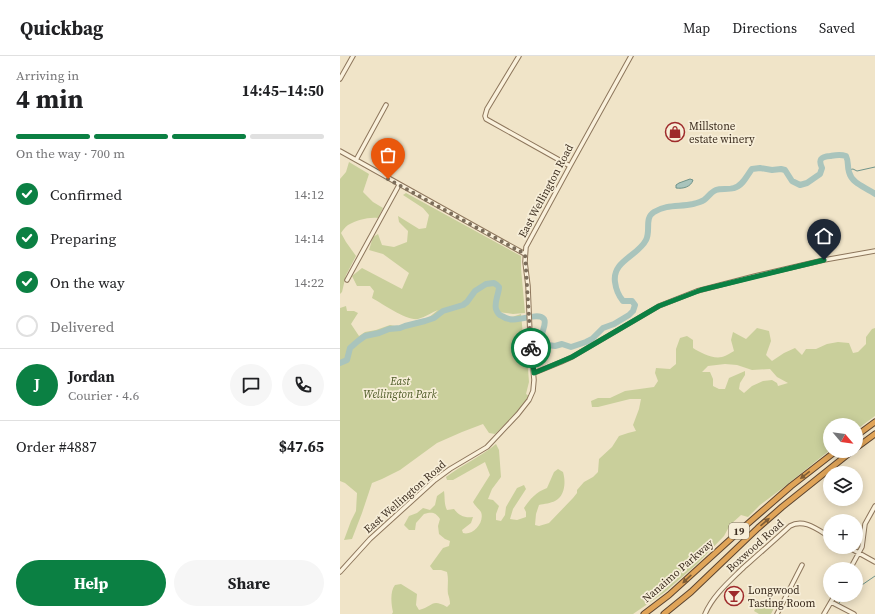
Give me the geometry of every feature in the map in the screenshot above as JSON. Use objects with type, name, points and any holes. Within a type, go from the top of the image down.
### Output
[{"type":"highway","points":[[863,430],[875,421]]},
{"type":"highway","points":[[863,443],[875,434]]},
{"type":"highway","points":[[863,444],[875,438]]},
{"type":"highway","name":"Nanaimo Parkway","points":[[644,614],[669,595],[791,486],[827,458]]},
{"type":"highway","name":"Nanaimo Parkway","points":[[664,614],[691,592],[782,507],[843,458]]},
{"type":"street","points":[[340,79],[353,56]]},
{"type":"street","points":[[519,56],[486,109],[486,119],[570,166]]},
{"type":"street","name":"East Wellington Road","points":[[340,572],[370,539],[435,480],[490,444],[527,403],[533,391],[534,373],[525,254],[527,244],[631,56]]},
{"type":"street","points":[[356,160],[386,105]]},
{"type":"street","points":[[340,151],[525,254]]},
{"type":"street","points":[[347,280],[400,185]]},
{"type":"street","points":[[534,373],[572,357],[659,306],[697,291],[824,260],[875,251]]},
{"type":"street","points":[[863,539],[865,524],[875,506]]},
{"type":"street","name":"Boxwood Road","points":[[705,614],[720,590],[790,526],[804,523],[823,533]]},
{"type":"street","points":[[861,554],[875,562]]},
{"type":"street","points":[[777,614],[802,565]]},
{"type":"street","points":[[824,614],[831,602],[854,614]]},
{"type":"green space","points":[[349,162],[369,174],[363,192],[373,202],[383,208],[378,218],[366,218],[355,222],[347,226],[341,233],[356,256],[346,275],[342,292],[340,294],[340,179],[346,172]]},
{"type":"green space","name":"East Wellington Park","points":[[406,193],[521,256],[525,313],[513,314],[498,312],[509,318],[521,314],[523,335],[526,343],[529,382],[526,394],[529,396],[520,409],[495,434],[489,433],[483,424],[462,432],[437,443],[400,470],[372,483],[352,539],[344,540],[356,511],[357,493],[345,483],[340,481],[340,308],[346,306],[347,311],[354,311],[358,313],[351,324],[359,336],[365,332],[390,325],[400,327],[404,326],[415,321],[428,318],[438,310],[418,319],[413,319],[395,312],[372,298],[374,291],[370,286],[357,286],[352,276],[362,268],[402,289],[409,273],[383,254],[369,250],[373,237],[378,234],[382,245],[394,247],[407,242],[408,231],[399,222],[398,216],[419,229],[426,228],[429,215],[423,208],[403,195]]},
{"type":"green space","points":[[757,328],[769,331],[771,341],[766,355],[772,361],[795,348],[802,355],[806,349],[816,349],[827,344],[838,342],[849,343],[853,353],[858,352],[866,344],[866,337],[872,329],[875,328],[875,416],[863,425],[863,418],[823,418],[823,456],[760,505],[748,517],[741,515],[730,525],[724,536],[697,564],[665,592],[633,614],[392,614],[391,602],[393,588],[395,585],[401,584],[417,594],[416,605],[419,610],[435,603],[442,604],[447,607],[450,604],[447,572],[433,570],[430,566],[443,548],[449,546],[450,541],[439,534],[438,526],[440,519],[437,515],[429,513],[424,514],[416,523],[415,530],[409,530],[404,525],[409,516],[417,513],[423,508],[430,510],[435,505],[437,496],[444,491],[447,510],[454,509],[462,516],[473,517],[471,523],[462,530],[463,533],[471,532],[480,524],[482,516],[481,512],[473,502],[490,475],[485,462],[453,480],[447,480],[446,477],[496,444],[499,450],[501,477],[492,489],[488,499],[493,500],[499,506],[496,514],[496,520],[501,521],[505,515],[506,507],[517,488],[524,485],[526,489],[513,509],[510,519],[517,520],[526,517],[524,508],[534,496],[547,488],[554,472],[558,469],[563,472],[564,476],[563,492],[555,501],[539,505],[536,514],[535,525],[539,526],[549,523],[573,498],[577,493],[577,490],[584,482],[598,472],[599,459],[612,447],[619,436],[636,431],[633,425],[641,399],[630,399],[598,407],[592,407],[591,401],[598,398],[610,398],[625,391],[654,387],[658,381],[655,373],[656,368],[670,369],[676,364],[676,349],[680,338],[687,336],[693,340],[693,348],[700,352],[714,357],[724,357],[734,351],[731,340],[733,332],[746,339]],"holes":[[[725,364],[737,365],[752,370],[770,369],[777,377],[788,383],[778,386],[777,383],[772,380],[763,381],[752,386],[744,393],[739,389],[740,383],[745,375],[745,371],[729,378],[725,389],[719,389],[713,386],[713,379],[710,372],[702,372],[708,366]]]},
{"type":"green space","points":[[760,601],[774,608],[771,614],[759,614],[754,611]]},
{"type":"water","points":[[690,179],[693,180],[689,186],[684,188],[676,188],[676,185],[679,183]]},
{"type":"waterway","points":[[340,363],[347,360],[350,348],[365,336],[434,318],[443,311],[463,305],[475,291],[486,284],[494,283],[499,287],[496,307],[500,315],[507,319],[519,319],[536,316],[541,317],[545,321],[542,338],[544,343],[548,345],[555,346],[562,344],[571,347],[586,342],[592,339],[603,328],[614,324],[633,311],[635,305],[632,301],[623,301],[619,294],[615,285],[615,275],[621,264],[642,246],[646,240],[648,233],[648,221],[651,215],[659,209],[700,202],[716,190],[732,189],[737,187],[742,183],[752,169],[760,168],[785,170],[792,181],[800,185],[807,183],[820,174],[822,168],[820,161],[822,158],[827,156],[844,155],[847,158],[849,172],[853,180],[875,194]]},
{"type":"waterway","points":[[848,170],[853,169],[857,171],[875,167]]},
{"type":"waterway","points":[[863,584],[875,576]]},
{"type":"way so far","points":[[388,179],[525,254],[531,348]]},
{"type":"place","name":"Millstone estate winery","points":[[675,132]]},
{"type":"place","name":"Longwood Tasting Room","points":[[734,596]]},
{"type":"route","points":[[531,348],[534,373],[572,357],[659,306],[701,290],[824,260]]}]
